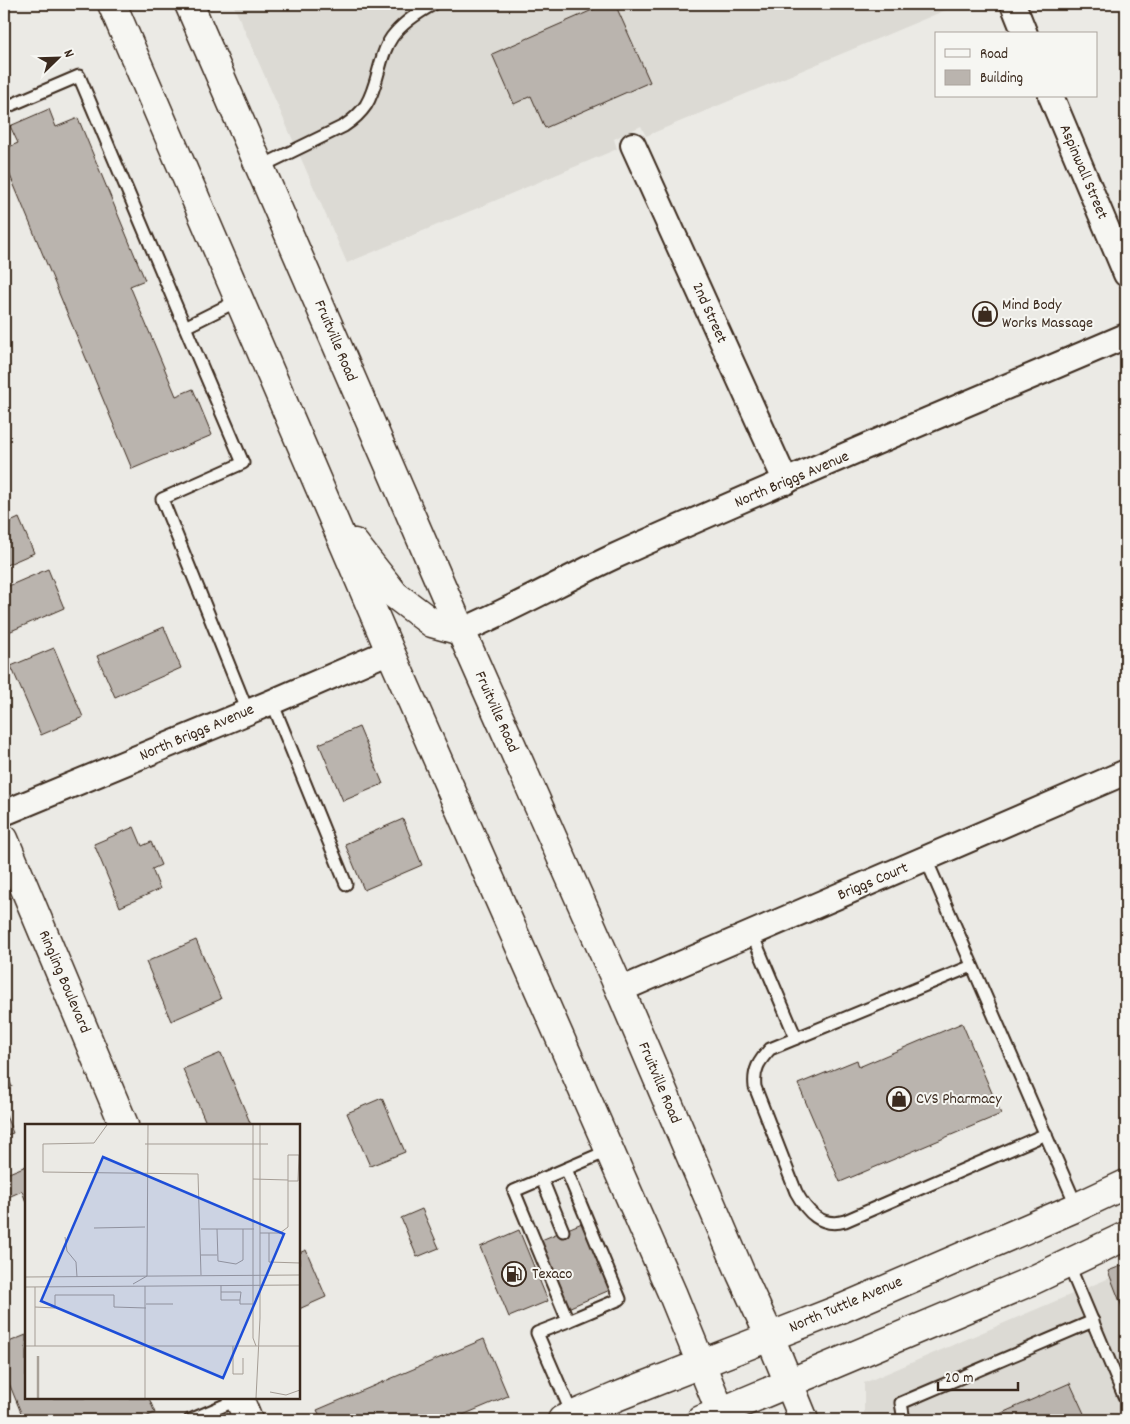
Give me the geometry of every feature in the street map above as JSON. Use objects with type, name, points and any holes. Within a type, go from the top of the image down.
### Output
[{"type":"main road","points":[[112,4],[390,651],[673,1295],[700,1364],[716,1418],[789,1383],[1029,1282],[1126,1236]]},
{"type":"main road","name":"Fruitville Road","points":[[189,4],[461,631],[620,990],[804,1420]]},
{"type":"main road","points":[[331,514],[395,595],[432,624],[461,631]]},
{"type":"main road","name":"Ringling Boulevard","points":[[4,839],[124,1124]]},
{"type":"main road","name":"North Tuttle Avenue","points":[[567,1418],[843,1308],[1126,1184]]},
{"type":"street","points":[[1013,4],[1024,32]]},
{"type":"street","name":"Aspinwall Street","points":[[1053,98],[1126,274]]},
{"type":"street","name":"2nd Street","points":[[633,145],[786,482]]},
{"type":"street","name":"North Briggs Avenue","points":[[461,631],[498,615],[613,558],[1126,336]]},
{"type":"street","name":"North Briggs Avenue","points":[[4,813],[390,651]]},
{"type":"street","name":"Briggs Court","points":[[620,990],[1126,772]]},
{"type":"lane","points":[[260,167],[344,126],[354,119],[366,105],[382,58],[392,37],[411,18],[434,4]]},
{"type":"lane","points":[[4,108],[79,76],[243,463],[162,499],[248,712]]},
{"type":"lane","points":[[184,327],[239,300]]},
{"type":"lane","points":[[272,702],[346,884]]},
{"type":"lane","points":[[926,859],[1077,1207]]},
{"type":"lane","points":[[752,934],[796,1038]]},
{"type":"lane","points":[[972,966],[770,1049],[760,1060],[755,1072],[755,1087],[796,1192],[802,1203],[812,1214],[826,1222],[835,1224],[1046,1134]]},
{"type":"lane","points":[[568,1320],[514,1191],[610,1150]]},
{"type":"lane","points":[[566,1169],[620,1299],[594,1303],[568,1320],[537,1333],[567,1418]]},
{"type":"lane","points":[[542,1179],[563,1231]]},
{"type":"lane","points":[[1068,1264],[1126,1398]]},
{"type":"lane","points":[[904,1420],[901,1403],[1093,1321]]},
{"type":"lane","points":[[190,1420],[242,1406]]},
{"type":"shaded area","points":[[233,4],[960,4],[646,136],[641,126],[614,139],[617,149],[347,263]]},
{"type":"shaded area","points":[[1126,1271],[1126,1420],[864,1420],[864,1383]]},
{"type":"building","points":[[606,4],[615,4],[650,82],[545,128],[531,96],[514,104],[492,54]]},
{"type":"building","points":[[49,109],[56,127],[78,118],[145,280],[130,286],[176,396],[193,389],[212,435],[132,469],[4,161],[4,149],[18,143],[10,126]]},
{"type":"building","points":[[19,518],[34,553],[4,566],[4,525]]},
{"type":"building","points":[[48,569],[64,608],[4,634],[4,588]]},
{"type":"building","points":[[164,627],[181,668],[115,697],[97,656]]},
{"type":"building","points":[[54,648],[83,717],[41,735],[11,666]]},
{"type":"building","points":[[359,727],[383,784],[343,801],[319,744]]},
{"type":"building","points":[[403,819],[422,865],[364,890],[345,844]]},
{"type":"building","points":[[134,827],[142,846],[151,842],[161,865],[152,869],[160,889],[120,907],[94,844]]},
{"type":"building","points":[[196,940],[221,999],[171,1021],[146,962]]},
{"type":"building","name":"CVS Pharmacy","points":[[962,1023],[1001,1114],[840,1182],[798,1084],[857,1060],[859,1067]]},
{"type":"building","points":[[221,1053],[251,1124],[207,1124],[183,1069]]},
{"type":"building","points":[[4,1066],[12,1087],[4,1090]]},
{"type":"building","points":[[382,1098],[405,1152],[370,1166],[347,1113]]},
{"type":"building","points":[[4,1111],[13,1133],[4,1136]]},
{"type":"building","points":[[25,1166],[25,1199],[22,1191],[4,1199],[4,1175]]},
{"type":"building","points":[[422,1209],[439,1248],[417,1257],[401,1218]]},
{"type":"building","points":[[582,1223],[610,1290],[568,1308],[539,1241]]},
{"type":"building","name":"Texaco","points":[[519,1230],[548,1301],[509,1317],[480,1247]]},
{"type":"building","points":[[306,1250],[326,1297],[300,1309],[300,1253]]},
{"type":"building","points":[[1126,1264],[1126,1317],[1108,1271]]},
{"type":"building","points":[[25,1335],[25,1399],[149,1399],[155,1413],[138,1420],[24,1420],[4,1371],[4,1344]]},
{"type":"building","points":[[484,1339],[508,1396],[451,1420],[322,1420],[317,1410]]},
{"type":"building","points":[[1070,1383],[1087,1420],[986,1420]]},
{"type":"place","name":"Mind Body Works Massage","points":[[985,314]]},
{"type":"place","name":"CVS Pharmacy","points":[[899,1099]]},
{"type":"place","name":"Texaco","points":[[514,1274]]}]
